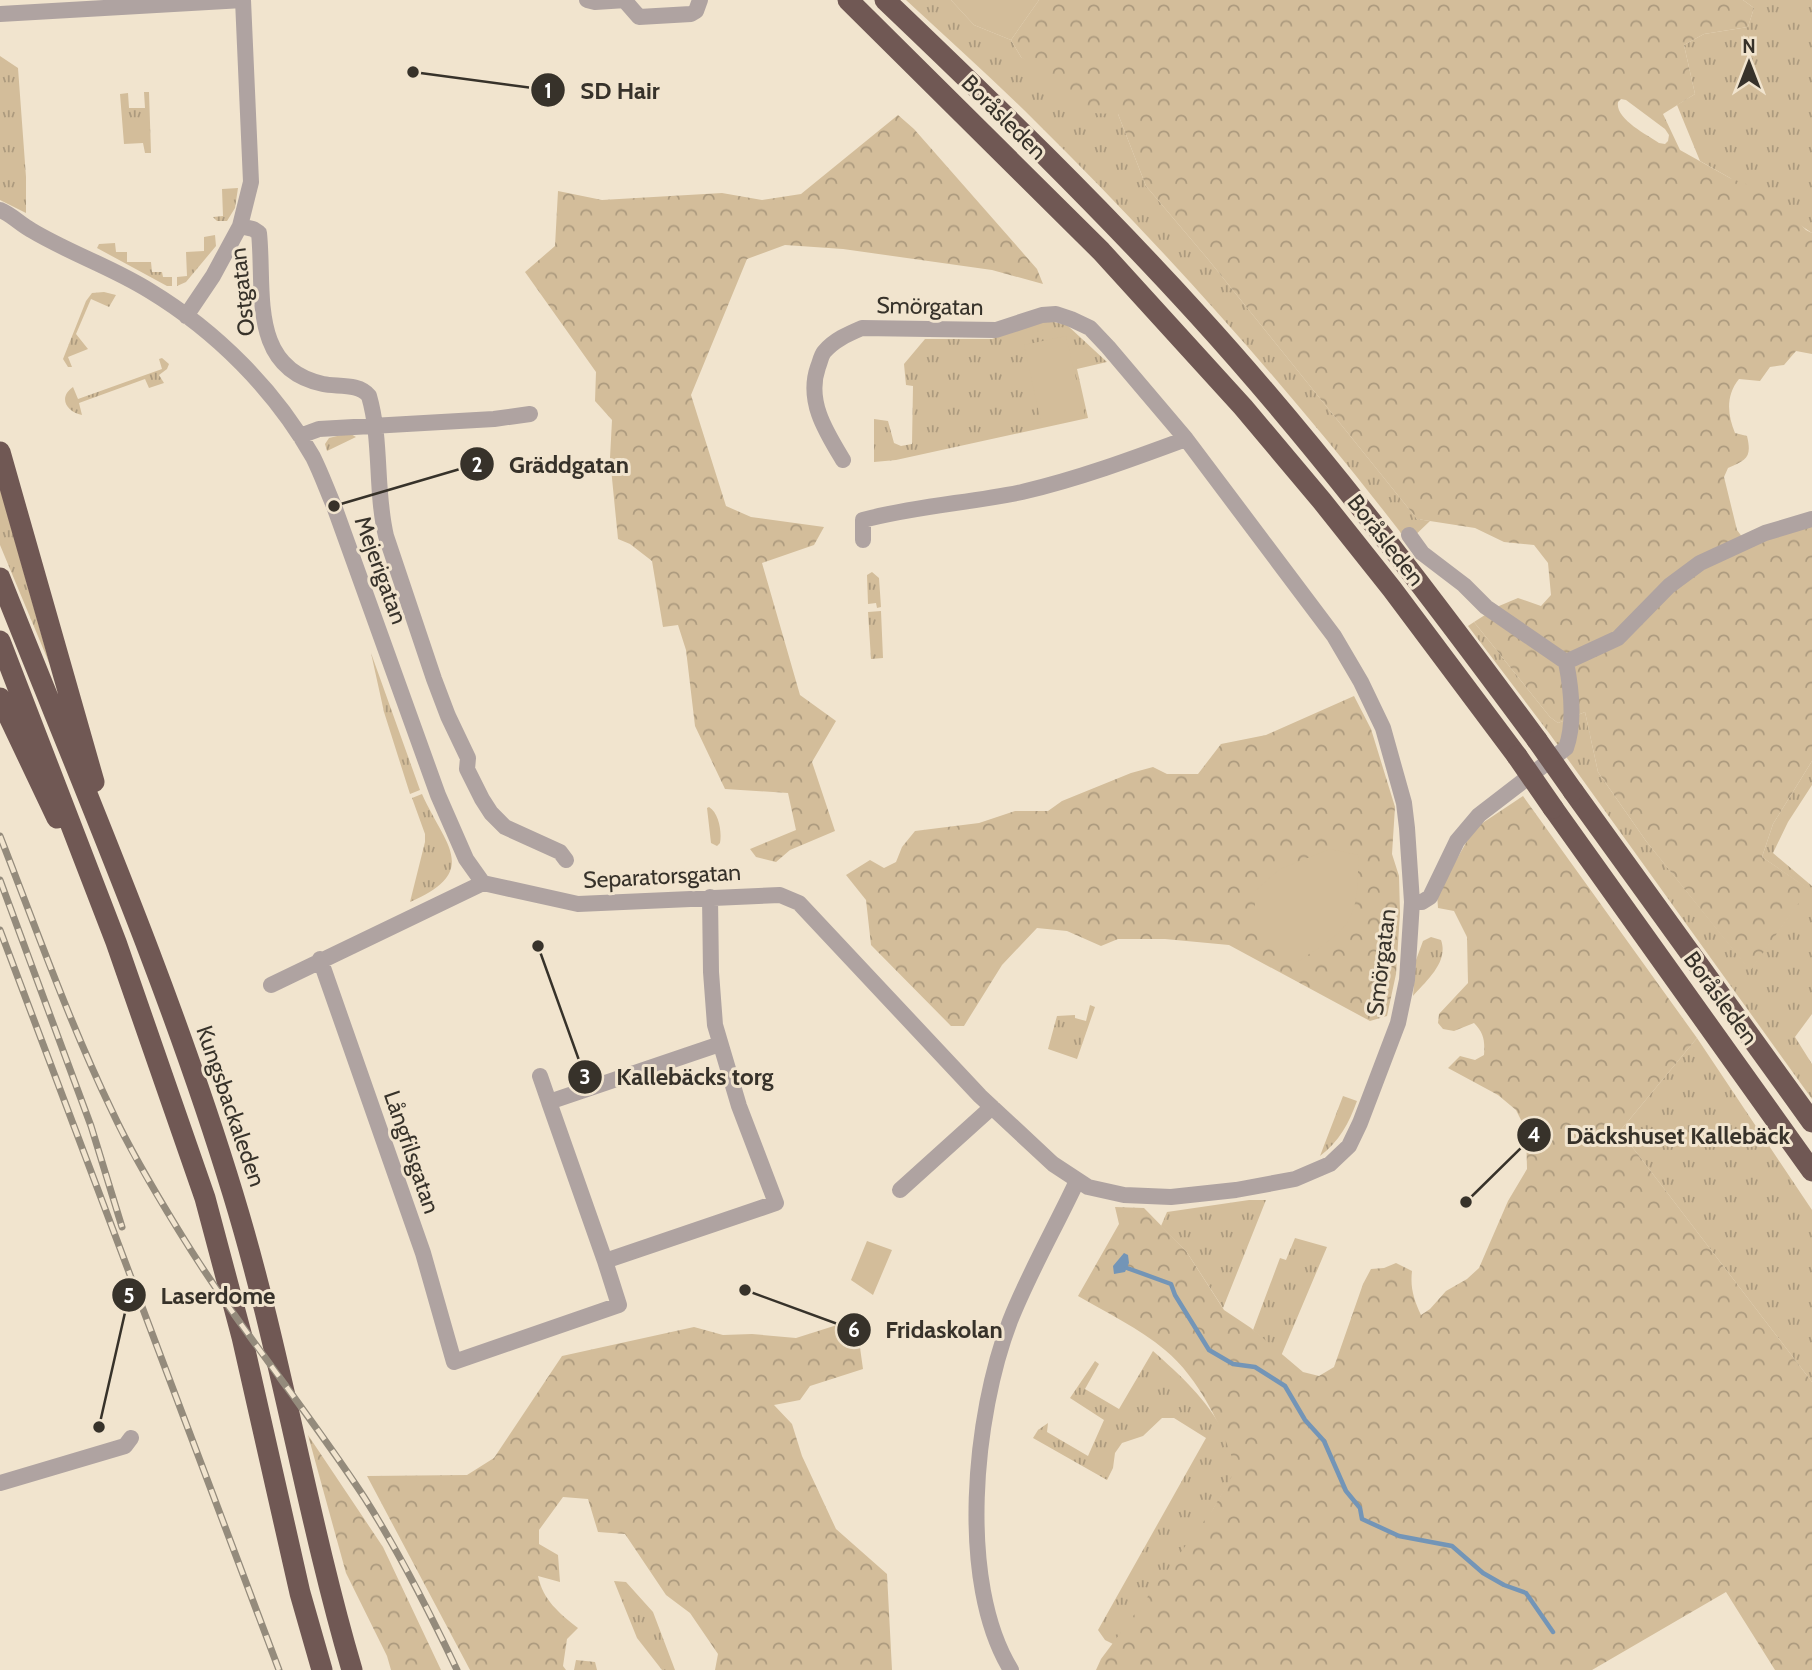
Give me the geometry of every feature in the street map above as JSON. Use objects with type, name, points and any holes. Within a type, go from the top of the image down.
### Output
[{"type":"highway","name":"Boråsleden","points":[[848,0],[1101,251],[1243,407],[1376,570],[1517,755],[1812,1171]]},
{"type":"highway","name":"Boråsleden","points":[[885,0],[1041,149],[1207,325],[1362,506],[1537,740],[1812,1122]]},
{"type":"highway","points":[[0,452],[80,726],[113,858]]},
{"type":"highway","name":"Kungsbackaleden","points":[[0,578],[113,858],[203,1104],[249,1247],[352,1670]]},
{"type":"highway","points":[[0,641],[145,1021],[205,1198],[242,1337],[300,1593],[321,1670]]},
{"type":"highway","points":[[0,698],[44,793],[96,891]]},
{"type":"street","points":[[0,14],[63,5],[243,0]]},
{"type":"street","name":"Ostgatan","points":[[186,316],[213,276],[240,226],[251,182],[243,0]]},
{"type":"street","points":[[587,0],[626,1],[639,17],[691,14],[696,11],[700,0]]},
{"type":"street","name":"Mejerigatan","points":[[0,210],[31,230],[151,291],[186,316],[245,366],[300,436],[314,460],[334,506],[438,795],[466,859],[483,883]]},
{"type":"street","name":"Mejerigatan","points":[[0,225],[31,230]]},
{"type":"street","name":"Ostgatan","points":[[240,226],[259,233],[265,330],[285,367],[318,383],[365,391],[372,404],[374,425]]},
{"type":"street","name":"Smörgatan","points":[[842,460],[822,426],[814,390],[822,353],[842,338],[862,328],[996,330],[1042,315],[1056,314],[1090,328],[1186,439],[1334,636],[1383,728],[1404,803],[1412,902],[1408,968],[1398,1023],[1360,1123],[1349,1146],[1340,1156],[1314,1172],[1236,1190],[1171,1197],[1124,1195],[1088,1187],[1077,1181],[1053,1164],[992,1107]]},
{"type":"street","points":[[300,436],[318,429],[494,419],[530,414]]},
{"type":"street","name":"Mejerigatan","points":[[374,425],[381,513],[386,536],[434,679],[468,758],[467,769],[491,813],[505,827],[560,852],[566,860]]},
{"type":"street","points":[[863,540],[863,520],[1022,492],[1112,466],[1186,439]]},
{"type":"street","points":[[1566,662],[1618,638],[1669,586],[1700,563],[1765,533],[1812,519]]},
{"type":"street","points":[[1409,535],[1422,553],[1464,585],[1486,607],[1566,662],[1570,715],[1570,735],[1566,748],[1479,816],[1457,841],[1430,897],[1422,902],[1412,902]]},
{"type":"street","points":[[271,985],[320,959],[483,883]]},
{"type":"street","name":"Separatorsgatan","points":[[483,883],[578,904],[780,895],[799,903],[992,1107]]},
{"type":"street","points":[[540,1076],[605,1261],[776,1203],[739,1106],[715,1025],[710,897]]},
{"type":"street","name":"Långfilsgatan","points":[[320,959],[423,1254],[454,1362],[619,1305],[605,1261]]},
{"type":"street","points":[[550,1102],[720,1044]]},
{"type":"street","points":[[900,1189],[992,1107]]},
{"type":"street","points":[[1011,1670],[993,1635],[982,1591],[977,1499],[984,1423],[999,1356],[1010,1322],[1077,1181]]},
{"type":"street","points":[[0,1483],[125,1446],[131,1438]]},
{"type":"green space","points":[[906,0],[951,0],[974,25],[1011,40],[1021,57],[1118,114],[1146,186],[1417,519],[1430,521],[1408,542],[1320,432],[1181,272],[1034,120]]},
{"type":"green space","points":[[951,0],[1039,0],[1011,40],[974,25]]},
{"type":"green space","points":[[1039,0],[1743,0],[1754,8],[1748,27],[1704,34],[1684,45],[1695,94],[1663,114],[1680,150],[1730,178],[1770,193],[1812,233],[1812,354],[1796,351],[1784,365],[1770,367],[1760,381],[1739,379],[1729,405],[1735,433],[1747,436],[1749,449],[1747,457],[1728,468],[1724,477],[1737,530],[1748,545],[1812,523],[1812,761],[1773,824],[1762,857],[1809,889],[1750,971],[1646,841],[1598,772],[1585,712],[1558,723],[1550,717],[1474,622],[1518,598],[1541,606],[1551,595],[1548,563],[1534,545],[1504,542],[1475,528],[1417,519],[1146,186],[1118,114],[1089,113],[1021,57],[1011,40]],"holes":[[[1621,99],[1665,129],[1669,135],[1665,144],[1659,143],[1626,120],[1618,108],[1618,102]]]},
{"type":"green space","points":[[1743,0],[1812,0],[1812,233],[1700,161],[1677,105],[1695,94],[1684,45],[1704,34],[1748,27],[1754,8]]},
{"type":"green space","points":[[0,56],[18,68],[26,213],[0,200]]},
{"type":"green space","points":[[144,92],[149,92],[151,153],[145,153],[143,143],[124,144],[120,94],[128,93],[129,108],[145,108]]},
{"type":"green space","points":[[898,115],[914,129],[1037,269],[1043,284],[992,270],[843,249],[785,245],[747,259],[691,395],[726,506],[751,517],[824,527],[814,545],[762,563],[800,695],[836,721],[812,762],[835,831],[790,850],[776,862],[756,857],[750,849],[796,830],[788,793],[725,789],[695,726],[686,650],[678,625],[663,627],[652,561],[630,544],[618,539],[610,458],[612,420],[595,401],[596,372],[525,272],[555,246],[558,191],[602,200],[722,193],[762,200],[801,194]]},
{"type":"green space","points":[[238,188],[235,208],[227,221],[217,221],[213,217],[223,216],[222,189]]},
{"type":"green space","points":[[215,235],[216,246],[186,282],[177,286],[177,277],[187,276],[186,252],[204,251],[204,237]]},
{"type":"green space","points":[[115,243],[116,252],[127,252],[127,262],[151,262],[152,272],[162,272],[163,277],[172,277],[172,286],[167,286],[97,248],[99,244]]},
{"type":"green space","points":[[92,293],[116,295],[109,307],[91,299],[76,334],[88,349],[68,357],[72,367],[68,367],[63,359],[86,301]]},
{"type":"green space","points":[[1045,320],[1067,325],[1107,362],[1077,369],[1088,418],[896,460],[874,462],[874,419],[888,421],[894,443],[901,446],[912,444],[913,386],[906,385],[904,364],[925,339],[992,339]]},
{"type":"green space","points":[[1066,336],[1085,417],[1042,427],[1024,345]]},
{"type":"green space","points":[[162,358],[169,364],[159,375],[164,383],[149,388],[145,379],[79,403],[82,415],[72,411],[66,404],[66,395],[73,387],[78,399],[162,369],[159,359]]},
{"type":"green space","points":[[349,433],[356,437],[327,451],[325,444],[329,438]]},
{"type":"green space","points":[[0,488],[50,665],[0,545]]},
{"type":"green space","points":[[872,572],[879,578],[881,607],[877,608],[876,603],[868,604],[867,575]]},
{"type":"green space","points":[[881,611],[883,658],[871,659],[868,612]]},
{"type":"green space","points":[[1474,622],[1550,717],[1558,723],[1585,712],[1598,772],[1646,841],[1750,970],[1808,889],[1762,857],[1773,824],[1812,761],[1812,785],[1788,822],[1773,853],[1812,886],[1812,1014],[1795,1037],[1812,1064],[1812,1099],[1549,733],[1468,626]]},
{"type":"green space","points":[[371,653],[420,790],[410,794],[384,712]]},
{"type":"green space","points":[[1354,696],[1371,729],[1395,807],[1392,854],[1399,876],[1400,913],[1396,974],[1387,1016],[1370,1021],[1229,945],[1165,939],[1118,939],[1101,946],[1067,931],[1037,928],[1002,965],[964,1026],[951,1026],[871,945],[866,900],[846,875],[870,860],[884,868],[896,862],[902,847],[915,831],[979,823],[1015,811],[1048,811],[1062,801],[1153,767],[1167,774],[1198,774],[1221,744],[1266,735]]},
{"type":"green space","points":[[422,794],[447,842],[451,867],[445,879],[432,891],[410,902],[425,842],[425,834],[412,798]]},
{"type":"green space","points":[[1523,796],[1697,1038],[1620,1131],[1812,1382],[1812,1670],[1775,1670],[1726,1592],[1592,1670],[1096,1670],[1101,1659],[1213,1509],[1236,1469],[1208,1405],[1177,1361],[1145,1335],[1078,1296],[1119,1224],[1115,1207],[1144,1208],[1186,1251],[1224,1310],[1251,1328],[1303,1372],[1319,1376],[1334,1367],[1363,1284],[1371,1269],[1396,1263],[1412,1271],[1413,1294],[1421,1315],[1446,1291],[1467,1279],[1479,1268],[1508,1201],[1527,1169],[1526,1130],[1516,1110],[1498,1095],[1448,1068],[1460,1056],[1475,1060],[1484,1055],[1484,1046],[1482,1034],[1474,1023],[1454,1031],[1443,1029],[1438,1023],[1439,1014],[1468,983],[1467,937],[1454,911],[1438,908],[1437,894],[1471,834],[1481,824]]},
{"type":"green space","points":[[709,807],[719,823],[721,839],[717,846],[711,843]]},
{"type":"green space","points":[[1330,849],[1358,855],[1353,909],[1340,931],[1297,962],[1255,920],[1255,891],[1280,869]]},
{"type":"green space","points":[[1431,937],[1441,940],[1442,956],[1435,971],[1413,996],[1416,960],[1423,941]]},
{"type":"green space","points":[[1090,1005],[1095,1007],[1077,1059],[1048,1049],[1057,1016],[1075,1015],[1075,1018],[1086,1021]]},
{"type":"green space","points":[[1697,1038],[1812,1210],[1812,1382],[1620,1131]]},
{"type":"green space","points":[[1343,1096],[1357,1101],[1351,1117],[1333,1145],[1320,1156]]},
{"type":"green space","points":[[1266,1200],[1223,1308],[1186,1251],[1161,1226],[1167,1212]]},
{"type":"green space","points":[[1295,1238],[1327,1247],[1281,1356],[1253,1330],[1280,1258],[1286,1260]]},
{"type":"green space","points":[[867,1241],[892,1250],[873,1295],[851,1280]]},
{"type":"green space","points":[[856,1319],[863,1369],[810,1386],[800,1400],[774,1405],[792,1424],[802,1456],[836,1529],[887,1574],[892,1670],[715,1670],[718,1654],[690,1613],[666,1595],[625,1534],[598,1532],[588,1499],[563,1497],[539,1530],[539,1544],[558,1555],[560,1582],[538,1576],[548,1599],[578,1628],[567,1639],[563,1666],[566,1670],[470,1670],[367,1476],[467,1475],[494,1458],[562,1356],[694,1327],[723,1335],[752,1334],[796,1338]]},
{"type":"green space","points":[[1153,1351],[1183,1379],[1210,1410],[1226,1437],[1237,1469],[1129,1652],[1105,1640],[1098,1630],[1206,1438],[1174,1418],[1162,1418],[1143,1436],[1122,1443],[1115,1453],[1113,1468],[1107,1480],[1033,1438],[1038,1430],[1048,1423],[1047,1432],[1088,1456],[1104,1420],[1070,1398],[1095,1361],[1099,1364],[1085,1389],[1119,1409]]},
{"type":"green space","points":[[308,1435],[383,1547],[441,1670],[391,1670],[387,1656],[346,1573]]},
{"type":"green space","points":[[614,1581],[626,1582],[653,1612],[675,1670],[662,1670],[637,1638]]},
{"type":"green space","points":[[576,1660],[595,1662],[597,1670],[574,1670]]},
{"type":"water","points":[[1124,1253],[1128,1255],[1129,1263],[1125,1272],[1114,1274],[1113,1266]]},
{"type":"waterway","points":[[1127,1268],[1171,1284],[1209,1350],[1233,1364],[1255,1367],[1285,1386],[1305,1420],[1324,1441],[1346,1491],[1360,1508],[1362,1519],[1399,1536],[1452,1546],[1483,1573],[1526,1593],[1553,1632]]},
{"type":"railway","points":[[0,836],[81,1043],[135,1157],[201,1265],[364,1497],[413,1582],[457,1670]]},
{"type":"railway","points":[[0,880],[91,1126],[122,1227]]},
{"type":"railway","points":[[0,930],[279,1670]]},
{"type":"place","name":"SD Hair","points":[[413,72]]},
{"type":"place","name":"Gräddgatan","points":[[334,506]]},
{"type":"place","name":"Kallebäcks torg","points":[[538,946]]},
{"type":"place","name":"Däckshuset Kallebäck","points":[[1466,1202]]},
{"type":"place","name":"Fridaskolan","points":[[745,1290]]},
{"type":"place","name":"Laserdome","points":[[99,1427]]}]
